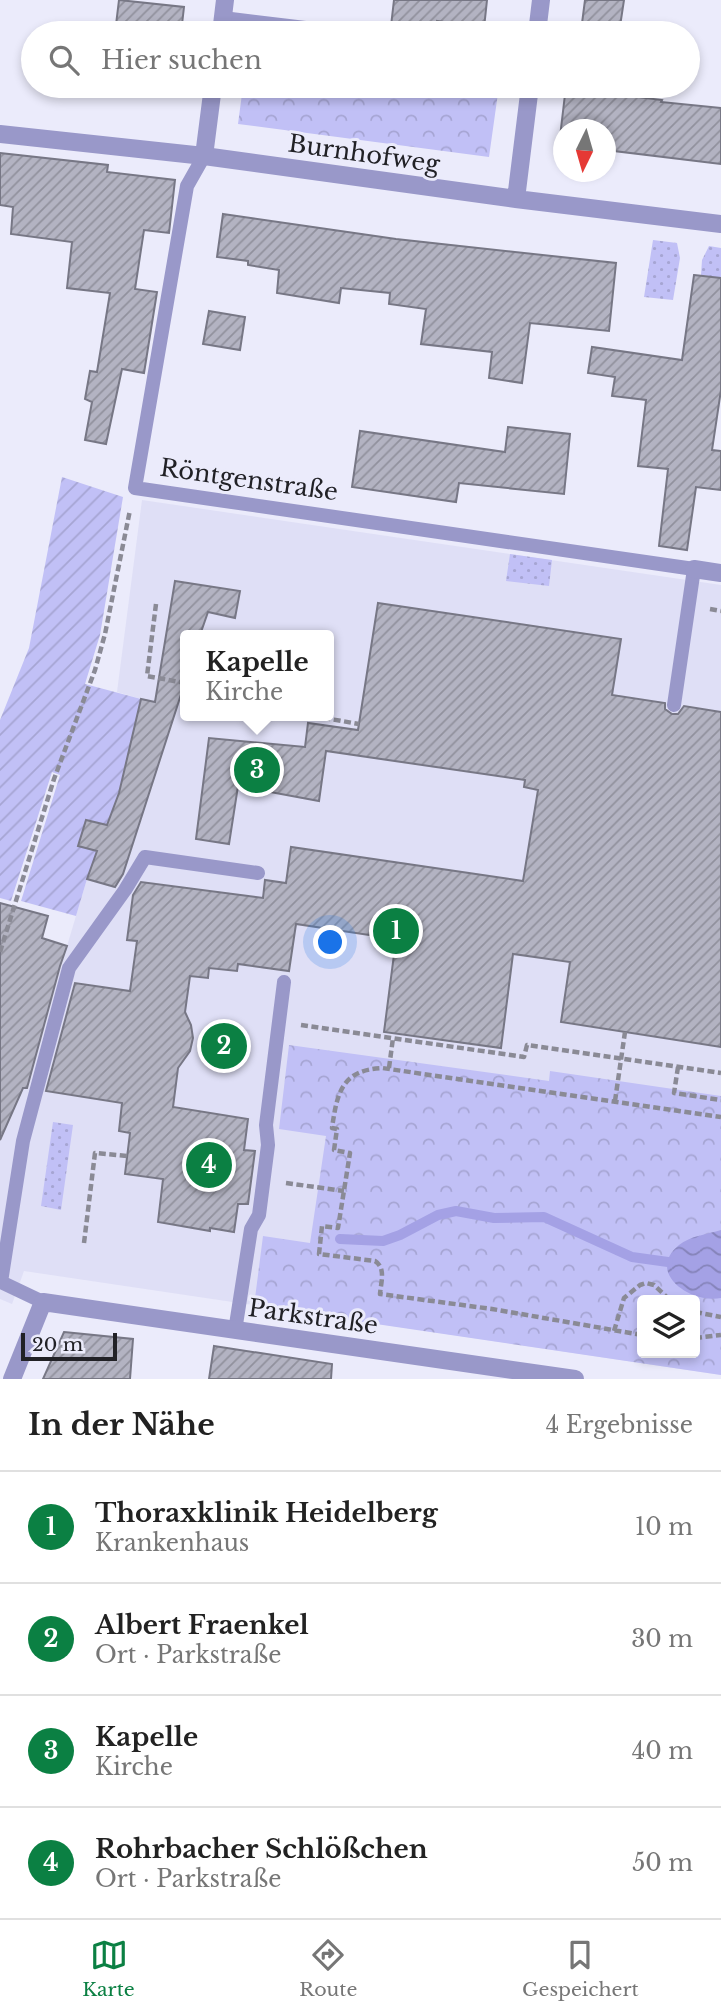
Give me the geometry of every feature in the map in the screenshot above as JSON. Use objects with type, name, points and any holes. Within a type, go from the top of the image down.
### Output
[{"type":"street","points":[[538,21],[541,0]]},
{"type":"street","name":"Röntgenstraße","points":[[204,156],[211,98]]},
{"type":"street","points":[[516,199],[529,98]]},
{"type":"street","name":"Burnhofweg","points":[[0,134],[204,156],[721,225]]},
{"type":"street","name":"Röntgenstraße","points":[[694,569],[721,573]]},
{"type":"street","points":[[12,1379],[43,1302]]},
{"type":"street","name":"Parkstraße","points":[[43,1302],[575,1379]]},
{"type":"lane","points":[[223,17],[254,21]]},
{"type":"lane","name":"Röntgenstraße","points":[[204,156],[187,186],[135,488],[694,569]]},
{"type":"lane","points":[[674,705],[694,569]]},
{"type":"lane","points":[[43,1302],[1,1282],[23,1141],[69,968],[125,890],[145,857],[258,873]]},
{"type":"lane","points":[[236,1331],[251,1229],[259,1214],[268,1145],[266,1125],[284,982]]},
{"type":"path","points":[[0,952],[57,770],[95,670],[135,488]]},
{"type":"path","points":[[156,604],[147,676],[180,682]]},
{"type":"path","points":[[334,720],[359,724]]},
{"type":"path","points":[[280,1022],[524,1057],[527,1045],[721,1073]]},
{"type":"path","points":[[615,1101],[625,1032]]},
{"type":"path","points":[[389,1068],[393,1038]]},
{"type":"path","points":[[678,1067],[674,1093],[721,1100]]},
{"type":"path","points":[[637,1334],[492,1309],[380,1294],[383,1270],[379,1263],[318,1254],[322,1226],[338,1228],[350,1153],[334,1150],[337,1129],[332,1128],[339,1092],[356,1074],[374,1068],[389,1068],[721,1117]]},
{"type":"path","points":[[84,1243],[95,1153],[127,1156]]},
{"type":"path","points":[[323,1188],[344,1191]]},
{"type":"path","points":[[614,1331],[622,1301],[640,1285],[651,1284],[664,1295]]},
{"type":"path","points":[[700,1313],[721,1317]]},
{"type":"path","points":[[700,1337],[721,1335]]},
{"type":"shaded area","points":[[142,500],[721,585],[721,1375],[24,1271],[12,1304],[0,1299],[0,1113],[10,1117],[87,879],[119,793],[141,699],[117,692]]},
{"type":"green space","points":[[241,98],[497,98],[489,157],[238,124]]},
{"type":"green space","points":[[653,240],[677,243],[680,258],[673,300],[644,297]]},
{"type":"green space","points":[[709,246],[721,248],[721,278],[701,275],[702,260]]},
{"type":"green space","points":[[62,477],[123,497],[100,635],[85,684],[141,699],[119,793],[76,916],[21,901],[60,775],[52,772],[11,901],[0,898],[0,720],[29,648]]},
{"type":"green space","points":[[510,554],[552,560],[549,586],[506,581]]},
{"type":"green space","points":[[289,1045],[549,1081],[550,1071],[721,1096],[721,1375],[254,1306],[263,1236],[310,1243],[326,1136],[279,1129]]},
{"type":"green space","points":[[53,1122],[73,1125],[61,1210],[41,1206]]},
{"type":"water","points":[[721,1230],[721,1298],[709,1299],[695,1295],[676,1284],[669,1276],[667,1266],[670,1256],[679,1245]]},
{"type":"building","points":[[119,0],[184,7],[182,21],[116,21]]},
{"type":"building","points":[[394,0],[487,0],[485,21],[392,21]]},
{"type":"building","points":[[585,0],[624,0],[621,21],[582,21]]},
{"type":"building","points":[[565,98],[646,98],[721,108],[721,164],[616,151],[616,119],[562,119]]},
{"type":"building","points":[[0,153],[108,165],[107,172],[175,180],[169,233],[144,230],[135,289],[157,292],[144,373],[122,369],[106,444],[85,440],[92,402],[85,399],[90,371],[97,372],[110,293],[67,288],[72,242],[11,234],[13,207],[0,205]]},
{"type":"building","points":[[223,214],[396,239],[616,263],[609,331],[530,323],[522,383],[489,378],[492,352],[421,344],[426,309],[389,304],[390,293],[341,288],[339,303],[277,293],[279,270],[248,265],[248,261],[217,257]]},
{"type":"building","points":[[694,275],[721,278],[721,390],[712,450],[721,451],[721,490],[696,487],[687,550],[659,546],[668,469],[638,466],[646,400],[612,396],[615,377],[588,373],[592,347],[682,360]]},
{"type":"building","points":[[209,311],[245,317],[240,350],[203,344]]},
{"type":"building","points":[[508,427],[570,434],[564,494],[459,483],[456,502],[352,487],[360,431],[505,452]]},
{"type":"building","points":[[175,581],[240,591],[235,618],[208,612],[202,630],[180,630],[180,697],[123,874],[115,887],[87,879],[97,851],[78,846],[86,820],[107,825],[119,793],[141,699],[155,702]]},
{"type":"building","points":[[378,603],[621,639],[612,695],[665,703],[665,709],[672,714],[678,714],[684,706],[721,712],[721,1047],[561,1022],[570,962],[513,954],[501,1048],[384,1032],[396,939],[296,924],[289,971],[238,964],[237,971],[209,968],[208,978],[190,976],[185,1012],[193,1038],[190,1051],[178,1068],[173,1107],[248,1119],[244,1150],[255,1151],[248,1204],[238,1204],[234,1232],[210,1228],[210,1231],[158,1222],[163,1179],[125,1174],[130,1133],[119,1131],[122,1103],[46,1091],[75,983],[130,991],[137,941],[127,940],[133,895],[141,882],[263,898],[265,880],[286,883],[291,847],[523,881],[538,790],[524,787],[525,780],[326,751],[319,801],[238,786],[229,844],[196,839],[209,738],[305,747],[308,723],[358,730]]},
{"type":"building","points":[[0,903],[48,916],[42,938],[67,946],[27,1088],[23,1088],[0,1140]]},
{"type":"building","points":[[64,1332],[133,1339],[130,1379],[43,1379]]},
{"type":"building","points":[[214,1346],[332,1364],[331,1379],[209,1379]]},
{"type":"waterway","points":[[340,1239],[383,1241],[438,1215],[456,1211],[494,1218],[544,1217],[632,1257],[668,1262]]},
{"type":"place","name":"Kapelle","points":[[257,770]]},
{"type":"place","name":"Thoraxklinik Heidelberg","points":[[396,931]]},
{"type":"place","name":"Albert Fraenkel","points":[[224,1046]]},
{"type":"place","name":"Rohrbacher Schlößchen","points":[[209,1165]]}]
